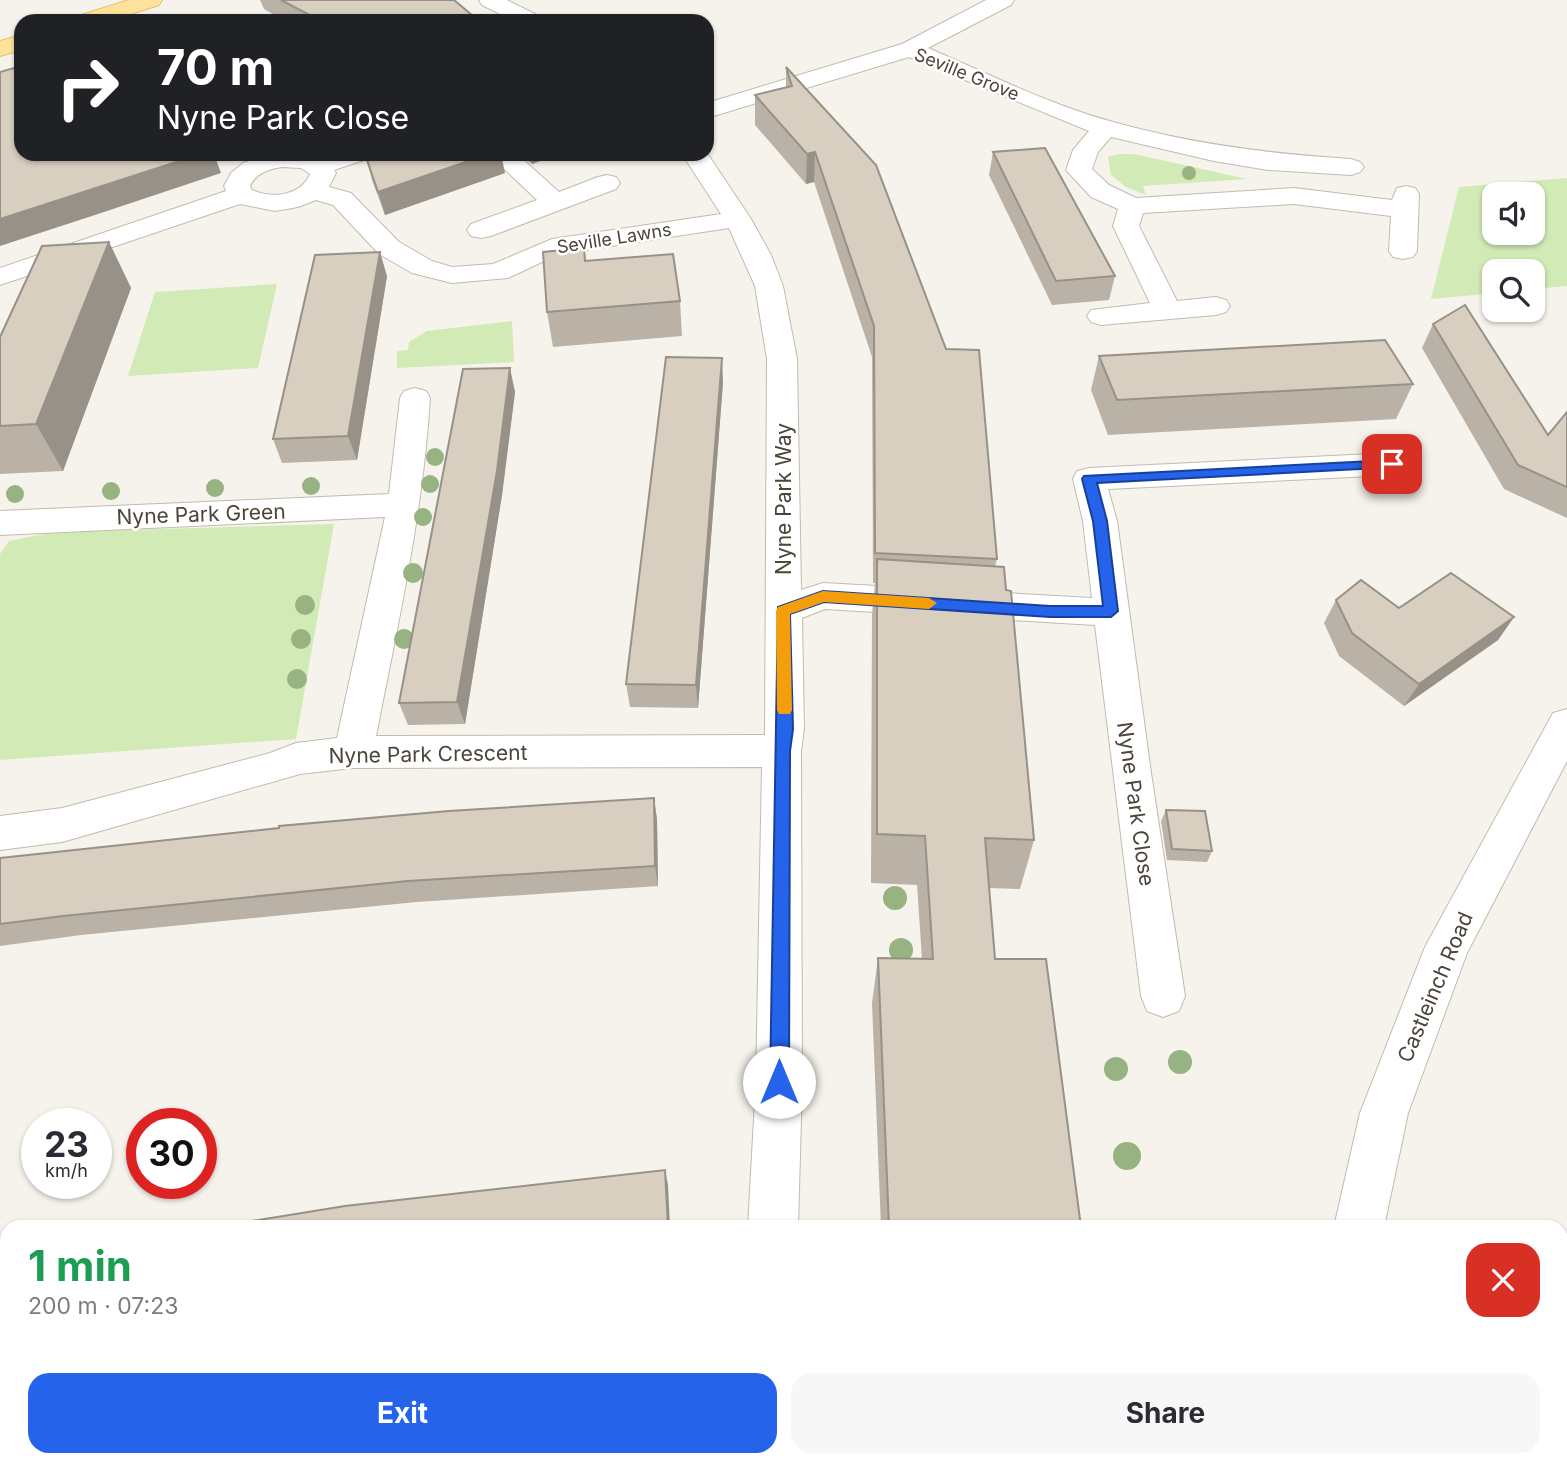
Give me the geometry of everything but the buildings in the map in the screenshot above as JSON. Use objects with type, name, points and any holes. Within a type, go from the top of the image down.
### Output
[{"type":"main road","points":[[108,14],[151,0]]},
{"type":"street","points":[[489,0],[517,14]]},
{"type":"street","points":[[910,49],[1003,0]]},
{"type":"street","name":"Seville Grove","points":[[714,109],[910,49],[1064,114],[1105,128],[1214,153],[1268,162],[1351,167]]},
{"type":"street","points":[[1105,128],[1087,150],[1079,170],[1100,191],[1132,206],[1294,197],[1405,202],[1403,251]]},
{"type":"street","name":"Seville Lawns","points":[[241,195],[237,186],[239,180],[255,161]]},
{"type":"street","name":"Seville Lawns","points":[[308,161],[316,179],[342,199],[389,248],[422,267],[452,275],[498,272],[552,247],[738,219]]},
{"type":"street","points":[[0,278],[241,195],[263,203],[281,203],[346,161]]},
{"type":"street","points":[[510,161],[555,202]]},
{"type":"street","points":[[700,161],[738,219]]},
{"type":"street","points":[[481,230],[607,183]]},
{"type":"street","points":[[1132,206],[1126,226],[1168,311]]},
{"type":"street","name":"Nyne Park Way","points":[[738,219],[757,255],[769,286],[782,359],[785,729],[782,751],[779,1082],[773,1220]]},
{"type":"street","points":[[1101,316],[1216,306]]},
{"type":"street","points":[[353,752],[412,448],[415,398]]},
{"type":"street","name":"Nyne Park Close","points":[[1163,996],[1100,521],[1089,479],[1392,464]]},
{"type":"street","name":"Nyne Park Green","points":[[0,523],[402,505]]},
{"type":"street","points":[[783,611],[823,596],[1050,611],[1111,611]]},
{"type":"street","name":"Castleinch Road","points":[[1361,1220],[1384,1113],[1447,947],[1567,724]]},
{"type":"street","name":"Nyne Park Crescent","points":[[0,833],[62,825],[296,759],[353,752],[782,751]]},
{"type":"green space","points":[[1134,154],[1247,179],[1143,186],[1146,195],[1126,187],[1111,175],[1108,157]]},
{"type":"green space","points":[[1567,178],[1567,286],[1545,288],[1545,259],[1482,259],[1482,294],[1431,299],[1459,187],[1482,185],[1482,245],[1545,245],[1545,182],[1519,182]]},
{"type":"green space","points":[[277,284],[258,368],[128,376],[155,292]]},
{"type":"green space","points":[[512,321],[514,362],[397,368],[397,351],[408,350],[409,342],[427,331]]},
{"type":"green space","points":[[334,524],[296,739],[0,760],[0,554],[9,541],[55,532]]},
{"type":"slow traffic","points":[[784,710],[783,611],[823,596],[929,603]]},
{"type":"route","points":[[779,1082],[782,741],[785,729],[783,611],[823,596],[1050,611],[1111,611],[1100,521],[1089,479],[1392,464]]}]
